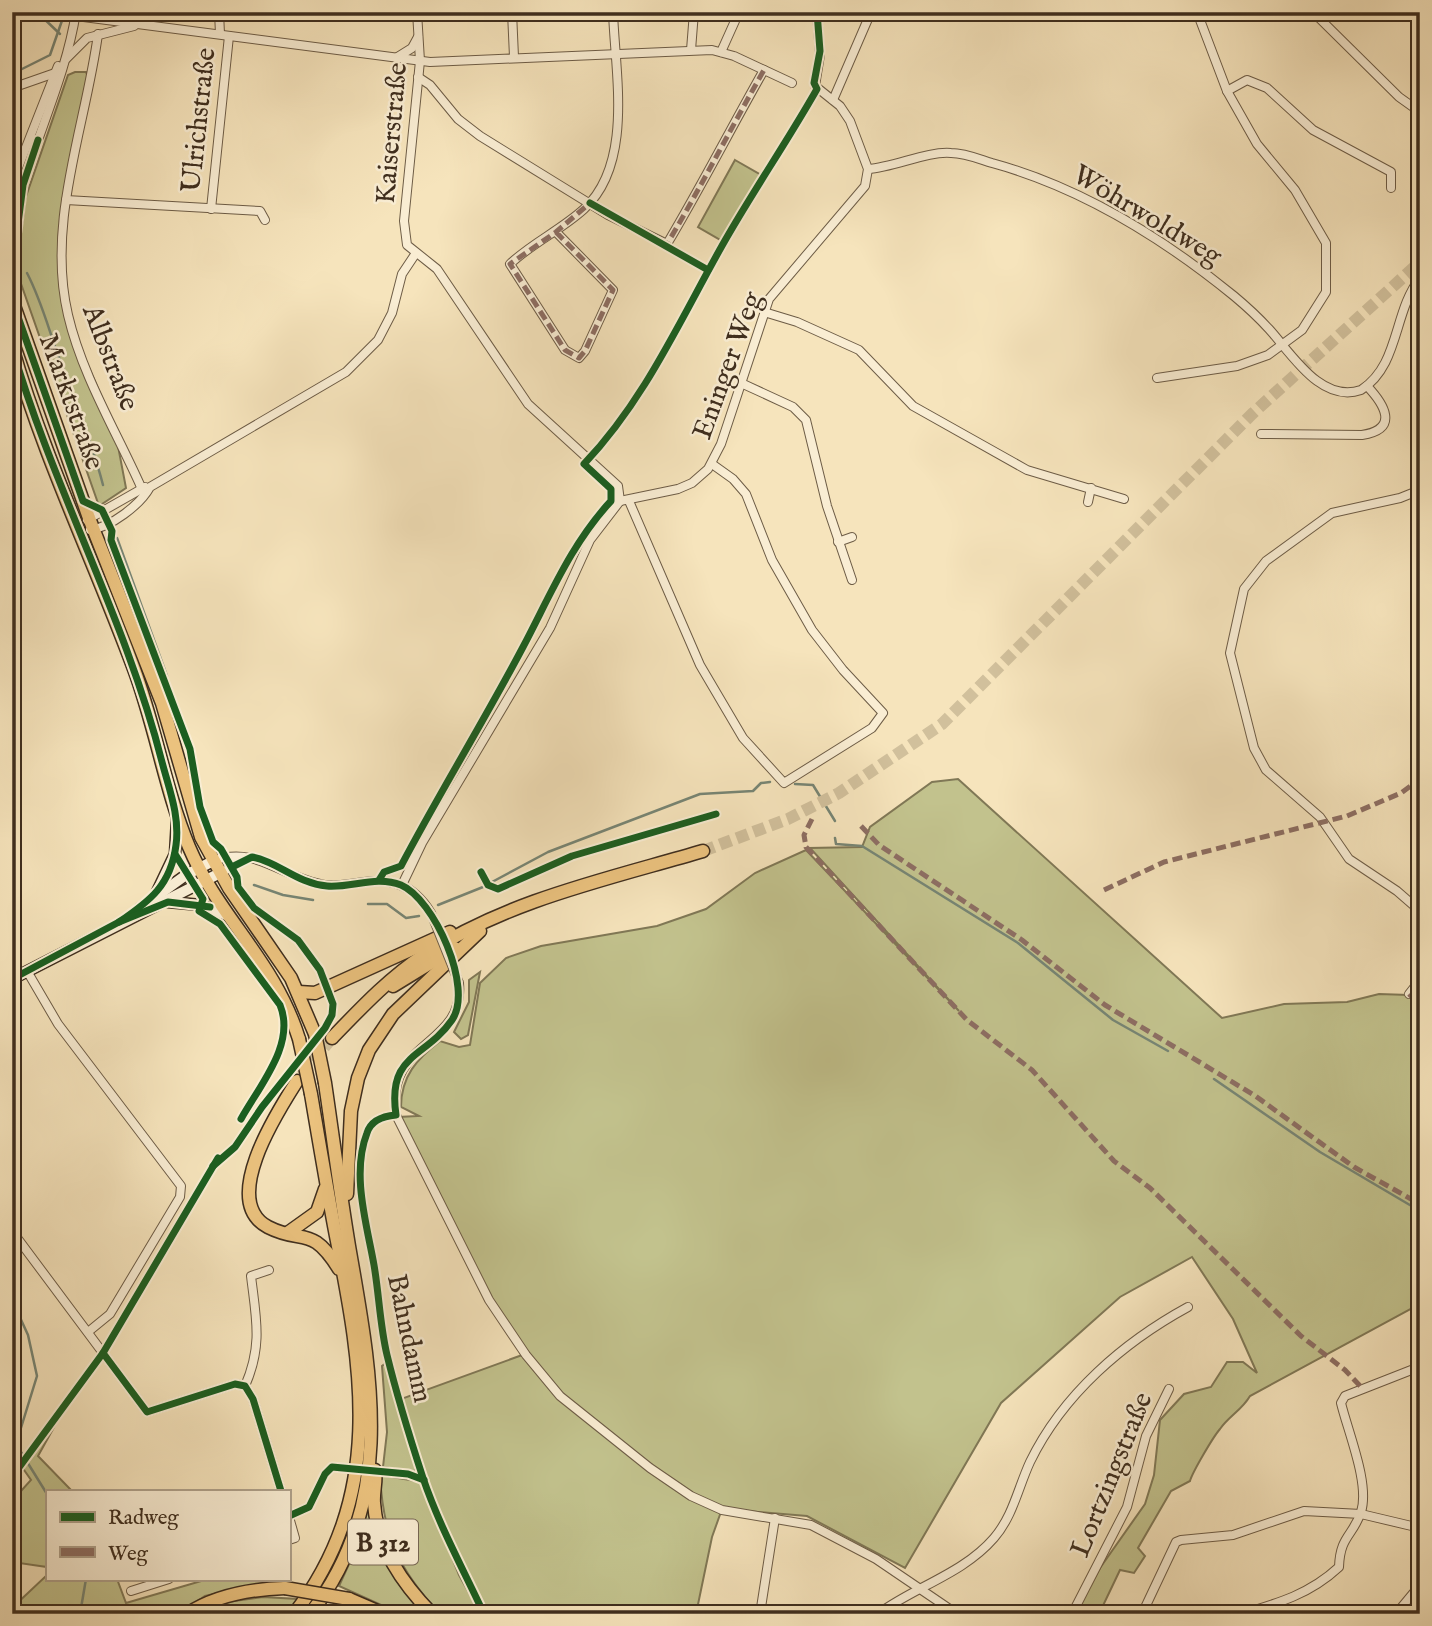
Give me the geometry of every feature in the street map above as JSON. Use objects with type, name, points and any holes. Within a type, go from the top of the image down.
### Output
[{"type":"main road","name":"Marktstraße","points":[[12,300],[92,524],[162,703],[192,811],[217,867],[299,992],[315,1034],[325,1083],[346,1229]]},
{"type":"main road","name":"Marktstraße","points":[[12,347],[52,467],[135,672],[177,814],[206,880],[276,981],[299,1039],[344,1278]]},
{"type":"main road","points":[[152,900],[171,867],[177,841],[177,814]]},
{"type":"main road","name":"B 312","points":[[332,1038],[423,956],[497,918],[576,886],[704,851]]},
{"type":"main road","points":[[12,979],[119,922],[199,867],[217,867]]},
{"type":"main road","points":[[119,922],[168,902],[206,880],[217,867]]},
{"type":"main road","points":[[168,902],[201,905],[231,917]]},
{"type":"main road","name":"B 312","points":[[374,998],[470,939],[497,918]]},
{"type":"main road","name":"B 312","points":[[299,992],[315,993],[455,929],[497,918]]},
{"type":"main road","name":"B 312","points":[[310,1614],[348,1547],[366,1452],[372,1385],[346,1229],[351,1111],[358,1077],[369,1050],[393,1014],[470,939]]},
{"type":"main road","name":"B 312","points":[[297,1082],[259,1151],[248,1194],[250,1206],[264,1225],[314,1240],[323,1247],[344,1278],[360,1387],[366,1452],[376,1474],[375,1512],[382,1538],[402,1579],[432,1614]]},
{"type":"main road","points":[[289,1232],[317,1212],[326,1181]]},
{"type":"main road","name":"B 312","points":[[294,1614],[316,1583],[338,1539],[366,1452]]},
{"type":"main road","name":"B 312","points":[[187,1614],[201,1605],[241,1592],[285,1588],[349,1599],[384,1614]]},
{"type":"street","name":"Ulrichstraße","points":[[211,209],[224,35],[219,12]]},
{"type":"street","name":"Kaiserstraße","points":[[416,253],[407,245],[404,233],[420,61],[417,12]]},
{"type":"street","points":[[512,12],[514,57]]},
{"type":"street","points":[[556,232],[613,290],[585,351],[579,358],[565,350],[510,266],[590,203],[606,179],[616,146],[613,12]]},
{"type":"street","points":[[691,50],[694,12]]},
{"type":"street","points":[[721,52],[739,12]]},
{"type":"street","points":[[817,12],[820,55],[815,86],[833,100],[850,121],[868,169]]},
{"type":"street","points":[[833,100],[870,12]]},
{"type":"street","points":[[1157,378],[1245,365],[1283,346],[1306,325],[1326,292],[1326,243],[1295,190],[1257,144],[1227,90],[1197,12]]},
{"type":"street","points":[[1313,12],[1399,97],[1420,112]]},
{"type":"street","points":[[12,239],[17,231],[23,186],[64,61],[76,14],[139,25],[420,61],[691,50],[721,52],[792,83]]},
{"type":"street","points":[[64,61],[81,43],[98,34],[139,25]]},
{"type":"street","points":[[12,183],[73,28]]},
{"type":"street","name":"Albstraße","points":[[98,34],[92,81],[66,200],[62,261],[67,312],[82,360],[146,487]]},
{"type":"street","name":"Kaiserstraße","points":[[396,58],[412,48],[418,37]]},
{"type":"street","points":[[418,77],[430,85],[458,119],[480,136],[590,203],[667,244],[764,70]]},
{"type":"street","points":[[12,88],[55,73]]},
{"type":"street","points":[[37,80],[46,92]]},
{"type":"street","points":[[1227,90],[1247,80],[1267,88],[1313,131],[1391,172],[1391,188]]},
{"type":"street","name":"Wöhrwoldweg","points":[[868,169],[896,166],[949,152],[1051,182],[1180,256],[1246,307],[1310,375],[1327,387],[1345,393],[1367,386]]},
{"type":"street","name":"Eninger Weg","points":[[625,501],[700,665],[743,738],[784,783],[872,728],[883,713],[843,670],[812,630],[778,572],[746,494],[733,479],[712,464],[772,295],[858,197],[867,182],[868,169]]},
{"type":"street","points":[[66,200],[260,211],[265,220]]},
{"type":"street","points":[[92,524],[146,487],[346,372],[378,340],[392,313],[402,274],[416,253],[431,262],[443,278],[521,396],[614,482],[625,501]]},
{"type":"street","points":[[1261,434],[1362,435],[1376,431],[1383,424],[1386,413],[1381,401],[1367,386],[1388,357],[1409,295],[1420,278]]},
{"type":"street","points":[[764,312],[859,350],[913,406],[1018,466],[1043,476],[1125,499]]},
{"type":"street","points":[[741,383],[793,407],[806,420],[838,542],[852,580]]},
{"type":"street","points":[[402,886],[422,843],[550,628],[590,540],[625,501],[685,487],[698,479],[712,464]]},
{"type":"street","points":[[77,529],[138,502],[146,487]]},
{"type":"street","points":[[1088,502],[1091,488]]},
{"type":"street","points":[[1420,490],[1332,513],[1259,567],[1244,589],[1230,653],[1254,748],[1266,770],[1320,817],[1349,859],[1397,891],[1420,911]]},
{"type":"street","points":[[838,542],[852,537]]},
{"type":"street","points":[[217,867],[235,855],[253,857],[296,879],[328,886],[379,880],[402,886],[422,899],[431,913],[459,983],[459,1002],[452,1019],[405,1065],[397,1081],[394,1101],[396,1115],[489,1300],[526,1355],[560,1396],[650,1468],[691,1496],[722,1510],[811,1525],[839,1538],[921,1588],[957,1614]]},
{"type":"street","points":[[217,867],[253,857]]},
{"type":"street","points":[[27,971],[58,1024],[181,1186],[180,1197],[110,1314],[88,1332]]},
{"type":"street","points":[[1409,994],[1420,980]]},
{"type":"street","points":[[12,1231],[147,1412],[235,1384],[245,1386],[253,1399],[281,1490]]},
{"type":"street","points":[[245,1386],[255,1364],[259,1339],[251,1276],[270,1270]]},
{"type":"street","points":[[878,1614],[953,1571],[993,1539],[1007,1521],[1043,1440],[1080,1391],[1119,1352],[1154,1325],[1188,1307]]},
{"type":"street","points":[[1241,1614],[1295,1598],[1321,1584],[1339,1567],[1340,1547],[1360,1514],[1364,1494],[1341,1403],[1345,1396],[1419,1367],[1420,1387]]},
{"type":"street","name":"Lortzingstraße","points":[[1072,1614],[1127,1507],[1146,1436],[1169,1388]]},
{"type":"street","points":[[1142,1614],[1176,1542],[1181,1540],[1241,1534],[1304,1511],[1360,1514],[1420,1528]]},
{"type":"street","points":[[760,1614],[775,1518]]},
{"type":"street","points":[[290,1520],[295,1538],[290,1540]]},
{"type":"street","points":[[131,1591],[166,1580]]},
{"type":"street","points":[[1396,1614],[1420,1585]]},
{"type":"green space","points":[[86,72],[89,80],[63,200],[58,263],[65,313],[114,425],[126,488],[99,506],[12,258],[12,237],[68,75]]},
{"type":"green space","points":[[735,160],[761,175],[724,242],[698,227]]},
{"type":"green space","points":[[958,779],[1222,1018],[1284,1004],[1347,1002],[1379,994],[1409,995],[1420,1006],[1420,1304],[1250,1396],[1217,1433],[1190,1481],[1171,1491],[1138,1548],[1145,1556],[1134,1573],[1120,1570],[1099,1614],[1074,1614],[1100,1568],[1145,1504],[1154,1475],[1160,1420],[1184,1394],[1211,1387],[1227,1362],[1243,1362],[1257,1373],[1233,1319],[1192,1257],[1120,1297],[1001,1403],[905,1568],[807,1516],[722,1509],[712,1537],[696,1614],[486,1614],[463,1573],[423,1476],[401,1399],[525,1354],[533,1364],[470,1264],[398,1117],[419,1116],[401,1107],[404,1086],[412,1069],[440,1041],[459,1047],[470,1045],[480,983],[506,958],[541,946],[657,926],[706,909],[755,873],[806,850],[959,1011],[810,848],[862,847],[870,827],[932,782]],"holes":[[[539,1371],[576,1409],[559,1396]]]},
{"type":"green space","points":[[480,972],[468,1035],[461,1039],[454,1032],[469,1002],[469,980]]},
{"type":"green space","points":[[386,1363],[417,1466],[414,1472],[383,1467],[387,1432],[382,1366]]},
{"type":"green space","points":[[63,1411],[38,1456],[71,1490],[46,1490],[46,1567],[12,1562],[12,1501],[31,1480],[22,1467]]},
{"type":"green space","points":[[380,1475],[422,1482],[459,1575],[481,1614],[440,1614],[413,1582],[389,1534]]},
{"type":"green space","points":[[368,1505],[427,1614],[401,1614],[339,1586],[361,1538]]},
{"type":"green space","points":[[46,1576],[46,1580],[117,1580],[126,1603],[205,1580],[277,1580],[205,1596],[178,1614],[42,1614],[39,1611],[35,1614],[12,1614],[12,1608]]},
{"type":"green space","points":[[263,1597],[298,1599],[288,1614],[199,1614],[227,1602]]},
{"type":"waterway","points":[[37,12],[60,34]]},
{"type":"waterway","points":[[12,74],[50,55],[65,12]]},
{"type":"waterway","points":[[27,273],[88,435],[103,485]]},
{"type":"waterway","points":[[117,538],[167,676]]},
{"type":"waterway","points":[[492,882],[548,852],[700,794],[753,791],[761,783],[770,782]]},
{"type":"waterway","points":[[795,784],[813,785],[835,821]]},
{"type":"waterway","points":[[835,838],[836,844],[862,846],[1018,943],[1113,1020],[1168,1051]]},
{"type":"waterway","points":[[254,885],[283,895],[313,900]]},
{"type":"waterway","points":[[438,905],[483,887]]},
{"type":"waterway","points":[[368,904],[387,904],[406,918],[419,916]]},
{"type":"waterway","points":[[1214,1079],[1320,1152],[1420,1211]]},
{"type":"waterway","points":[[12,1300],[28,1335],[37,1376],[16,1444],[46,1492]]},
{"type":"waterway","points":[[80,1614],[86,1580]]},
{"type":"tunnel","points":[[703,851],[788,819],[839,793],[942,724],[1252,414],[1420,262]]},
{"type":"tunnel","points":[[301,1075],[332,1038]]},
{"type":"marked path","points":[[661,241],[667,244],[764,70]]},
{"type":"marked path","points":[[556,232],[613,290],[585,351],[579,358],[565,350],[510,264],[556,232],[590,203],[593,205]]},
{"type":"marked path","points":[[1104,890],[1164,862],[1347,816],[1401,793],[1420,779]]},
{"type":"marked path","points":[[812,819],[804,835],[806,847],[967,1020],[1032,1070],[1114,1161],[1150,1188],[1301,1336],[1345,1370],[1362,1388]]},
{"type":"marked path","points":[[861,826],[879,845],[1022,940],[1105,1005],[1254,1095],[1354,1167],[1420,1204]]},
{"type":"marked path","points":[[1409,994],[1420,1005]]},
{"type":"cycle path","points":[[379,880],[384,872],[401,866],[508,675],[562,571],[584,535],[611,501],[611,489],[584,464],[606,439],[643,386],[734,224],[817,89],[814,83],[820,51],[817,12]]},
{"type":"cycle path","points":[[12,239],[17,231],[23,185],[38,140]]},
{"type":"cycle path","points":[[590,203],[708,270]]},
{"type":"cycle path","points":[[12,300],[83,501],[102,510],[112,531],[111,540],[190,749],[200,807],[213,842],[221,849],[237,877],[238,887],[254,908],[298,940],[320,970],[333,1004],[332,1015],[325,1028],[262,1107],[235,1147],[213,1166]]},
{"type":"cycle path","points":[[12,347],[48,452],[129,657],[147,709],[175,813],[176,845],[164,881],[149,899],[119,922]]},
{"type":"cycle path","points":[[481,872],[488,885],[498,889],[572,856],[716,814]]},
{"type":"cycle path","points":[[175,854],[203,899],[199,911],[220,924],[280,1005],[284,1020],[280,1049],[274,1064],[241,1119]]},
{"type":"cycle path","name":"Bahndamm","points":[[232,867],[252,857],[316,884],[336,886],[382,881],[401,885],[414,894],[426,908],[447,946],[458,987],[457,1006],[452,1020],[403,1068],[397,1079],[396,1115],[378,1120],[369,1129],[362,1149],[360,1182],[385,1344],[399,1401],[429,1495],[484,1614]]},
{"type":"cycle path","points":[[12,979],[119,922],[168,902],[210,907]]},
{"type":"cycle path","points":[[12,1477],[103,1353],[218,1158]]},
{"type":"cycle path","points":[[103,1353],[147,1412],[235,1384],[245,1386],[253,1399],[281,1490]]},
{"type":"cycle path","points":[[290,1516],[309,1507],[325,1474],[332,1467],[408,1474],[424,1480]]}]
